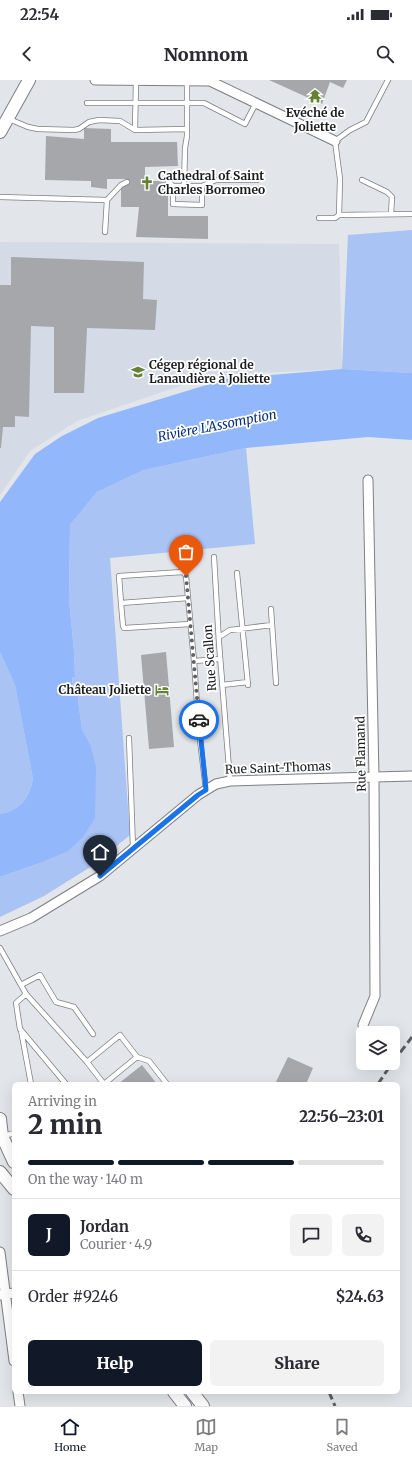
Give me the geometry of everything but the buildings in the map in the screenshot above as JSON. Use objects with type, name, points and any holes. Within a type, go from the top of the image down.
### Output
[{"type":"main road","points":[[0,132],[29,80]]},
{"type":"main road","points":[[0,1119],[12,1159]]},
{"type":"main road","points":[[0,1172],[12,1187]]},
{"type":"main road","points":[[176,1394],[185,1406]]},
{"type":"main road","points":[[194,1394],[203,1406]]},
{"type":"street","points":[[95,80],[210,81],[335,141]]},
{"type":"street","name":"Rue Flamand","points":[[362,1025],[375,996],[374,777],[368,480]]},
{"type":"street","name":"Rue Saint-Thomas","points":[[0,931],[38,915],[100,876],[198,795],[216,784],[230,781],[412,776]]},
{"type":"street","points":[[0,1252],[12,1344]]},
{"type":"street","points":[[18,1394],[20,1406]]},
{"type":"lane","points":[[135,130],[136,80]]},
{"type":"lane","points":[[339,215],[340,179],[335,141],[350,130],[366,122],[388,80]]},
{"type":"lane","points":[[184,186],[187,129],[187,81]]},
{"type":"lane","points":[[87,103],[204,103],[245,124],[256,103]]},
{"type":"lane","points":[[8,118],[28,127],[38,129],[74,130],[90,122],[99,120],[120,121],[135,130],[187,129]]},
{"type":"lane","points":[[168,181],[173,186],[202,186],[216,180],[257,180]]},
{"type":"lane","points":[[362,180],[387,192],[392,198],[391,214]]},
{"type":"lane","points":[[105,232],[107,200],[127,182]]},
{"type":"lane","points":[[173,186],[173,204],[202,205],[202,186]]},
{"type":"lane","points":[[0,197],[107,200]]},
{"type":"lane","points":[[319,218],[335,218],[339,215],[412,214]]},
{"type":"lane","name":"Rue Scallon","points":[[214,558],[220,659],[230,781]]},
{"type":"lane","points":[[190,624],[124,628],[122,626],[119,576],[182,572],[186,576],[194,661],[199,732],[206,790]]},
{"type":"lane","points":[[222,685],[248,684],[237,573]]},
{"type":"lane","points":[[121,603],[188,598]]},
{"type":"lane","points":[[271,609],[276,683]]},
{"type":"lane","points":[[219,637],[230,630],[272,625]]},
{"type":"lane","points":[[194,661],[220,659]]},
{"type":"lane","points":[[129,738],[133,848]]},
{"type":"lane","points":[[0,948],[26,994],[87,1062],[102,1082]]},
{"type":"lane","points":[[21,985],[40,975],[56,1002],[74,1008],[93,1034]]},
{"type":"lane","points":[[26,994],[16,1003],[31,1082]]},
{"type":"lane","points":[[20,1029],[64,1082]]},
{"type":"lane","points":[[87,1062],[120,1035],[137,1057],[149,1061],[165,1082]]},
{"type":"lane","points":[[106,1082],[137,1057]]},
{"type":"shaded area","points":[[412,230],[412,373],[342,369],[348,235]]},
{"type":"shaded area","name":"Cégep régional de Lanaudière à Joliette","points":[[0,242],[339,244],[342,369],[212,375],[77,421],[30,451],[0,495]]},
{"type":"shaded area","points":[[246,448],[255,544],[110,558],[130,835],[92,866],[44,896],[0,917],[0,877],[40,863],[90,744],[82,729],[78,690],[73,690],[72,677],[75,677],[74,651],[69,599],[70,525],[97,492],[144,470]]},
{"type":"shaded area","points":[[0,652],[15,685],[33,779],[26,798],[13,810],[0,814]]},
{"type":"water","name":"Rivière L'Assomption","points":[[342,369],[412,373],[412,440],[368,437],[246,448],[144,470],[97,492],[70,525],[69,599],[74,651],[75,677],[72,677],[73,690],[78,690],[82,729],[90,744],[96,767],[95,818],[83,837],[68,851],[40,863],[0,877],[0,814],[13,810],[26,798],[33,779],[15,685],[0,652],[0,502],[35,454],[62,436],[98,418],[226,379]]},
{"type":"railway","points":[[400,1053],[412,1037]]},
{"type":"railway","points":[[379,1082],[387,1070]]},
{"type":"railway","points":[[330,1394],[335,1406]]},
{"type":"way so far","points":[[186,576],[199,720]]},
{"type":"place","name":"Evéché de Joliette","points":[[315,96]]},
{"type":"place","name":"Cathedral of Saint Charles Borromeo","points":[[147,183]]},
{"type":"place","name":"Cégep régional de Lanaudière à Joliette","points":[[138,372]]},
{"type":"place","name":"Château Joliette","points":[[162,690]]},
{"type":"route","points":[[100,876],[206,790],[199,720]]}]
